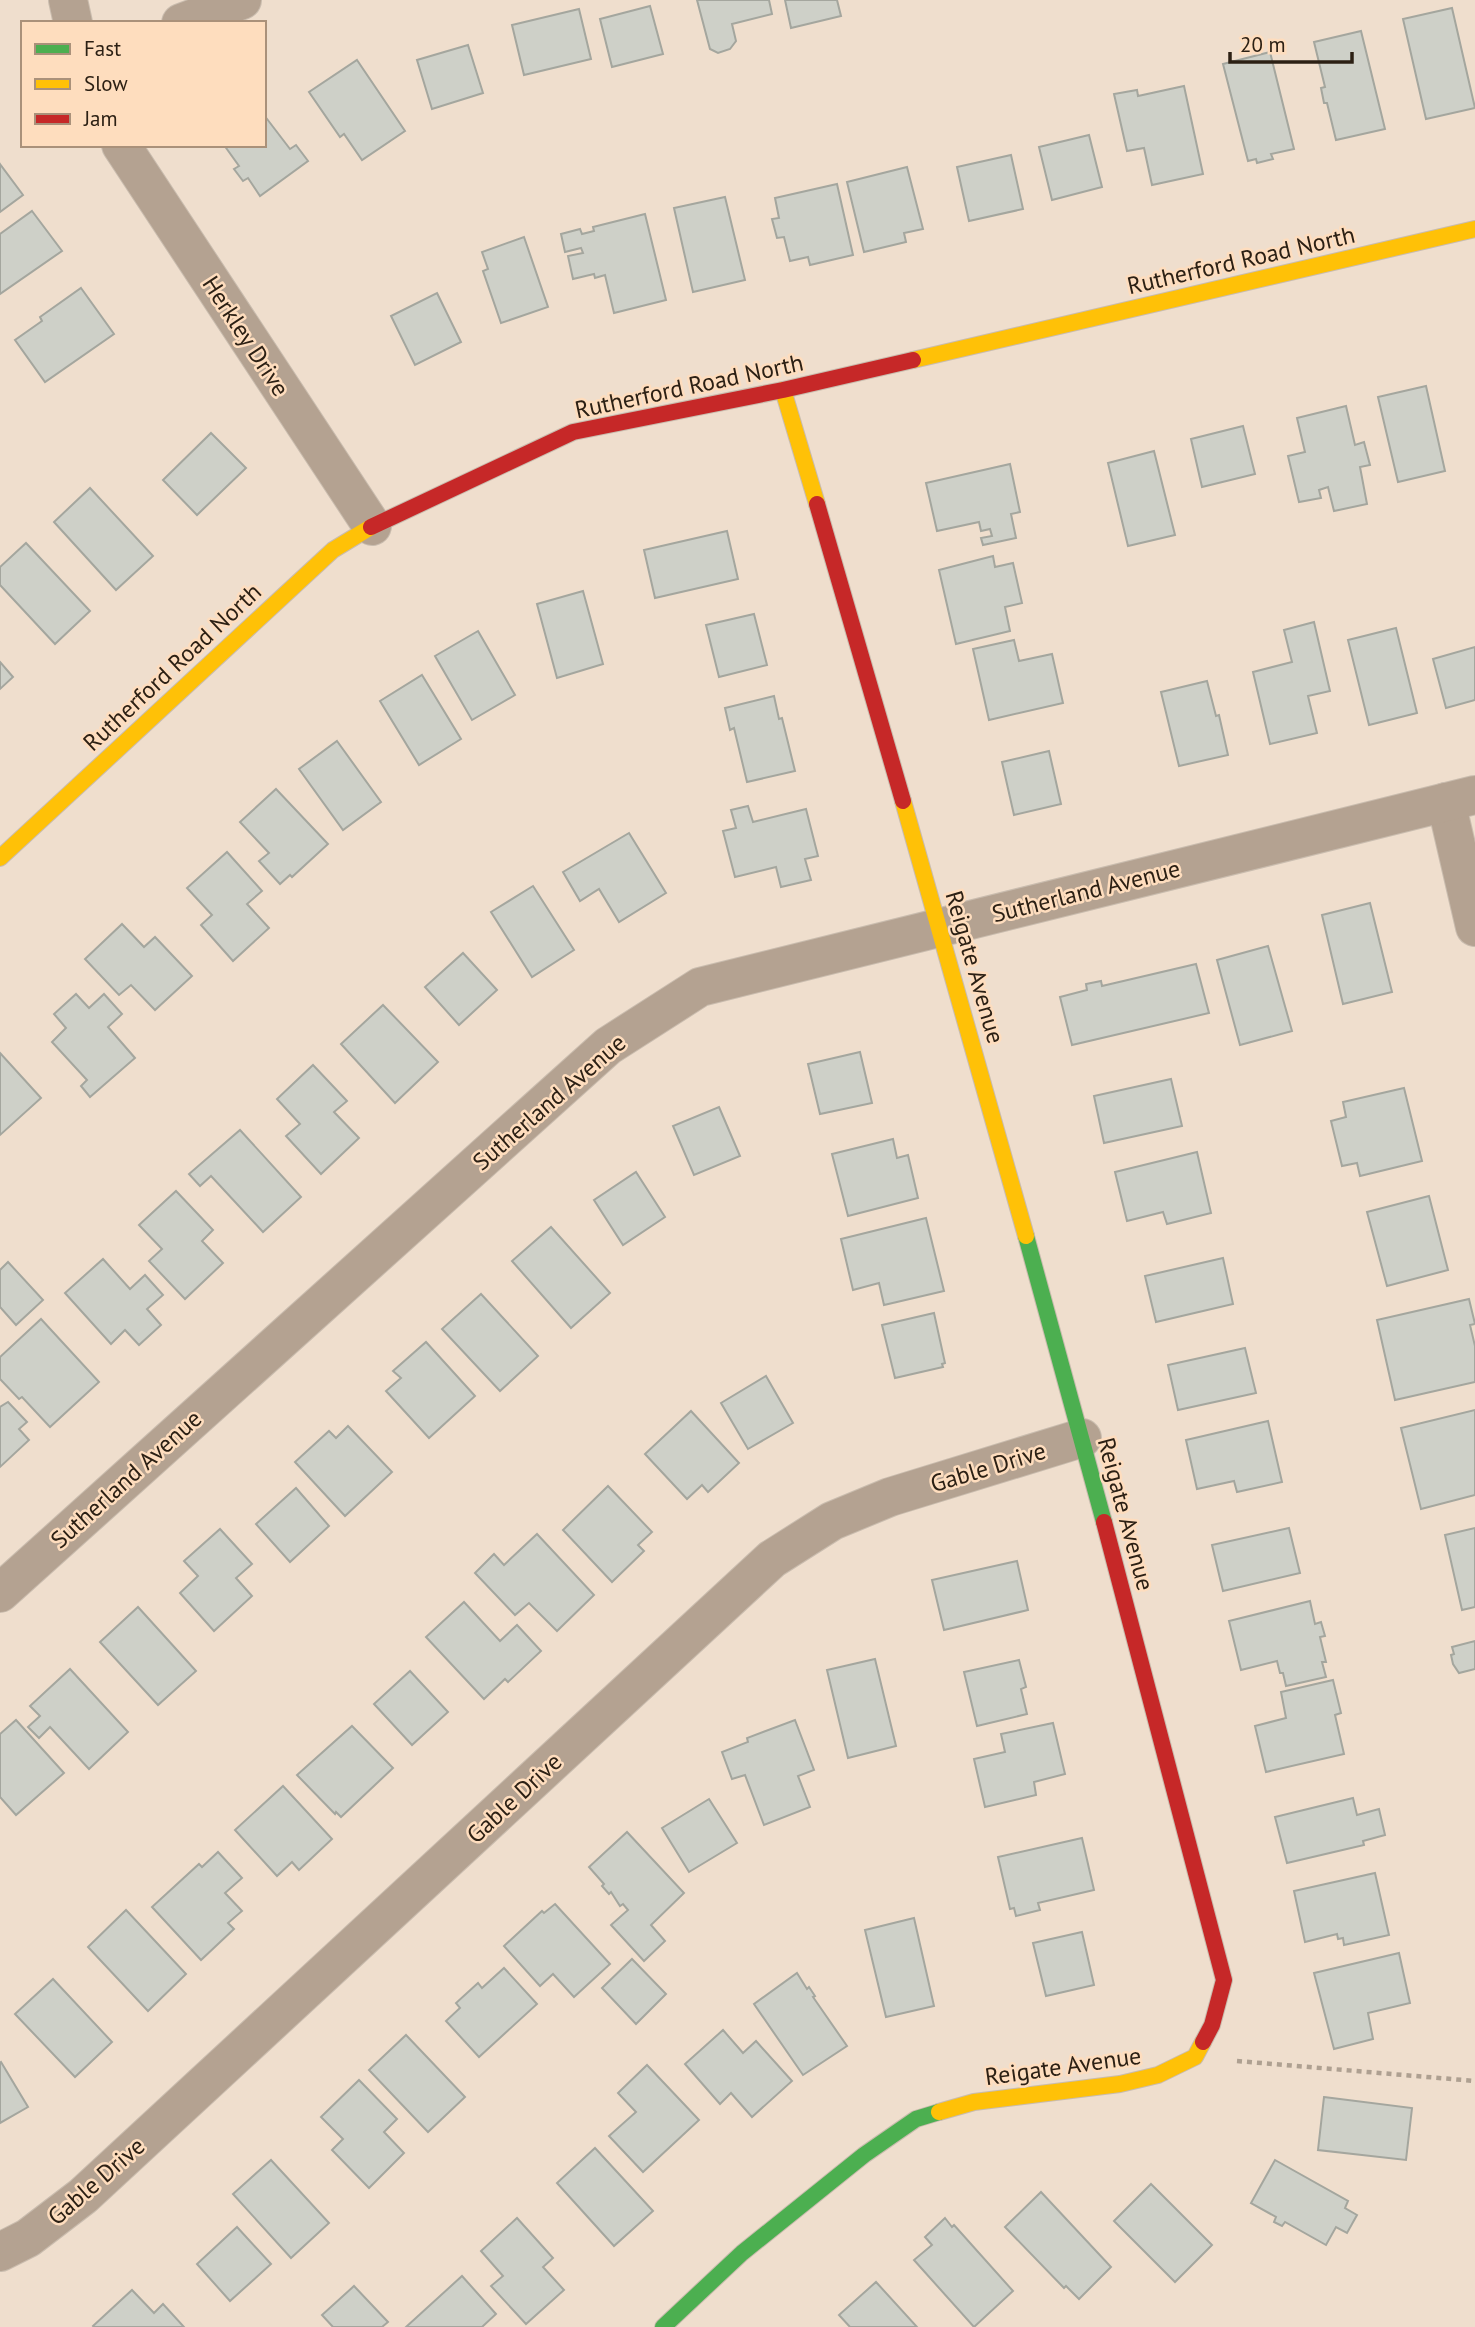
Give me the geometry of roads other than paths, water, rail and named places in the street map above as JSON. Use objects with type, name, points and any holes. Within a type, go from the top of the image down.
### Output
[{"type":"street","points":[[68,0],[73,21]]},
{"type":"street","points":[[186,21],[242,0]]},
{"type":"street","name":"Herkley Drive","points":[[122,147],[372,526]]},
{"type":"street","name":"Rutherford Road North","points":[[0,858],[333,550],[372,526],[573,432],[783,390],[1475,229]]},
{"type":"street","name":"Reigate Avenue","points":[[663,2327],[742,2253],[864,2155],[916,2119],[974,2102],[1133,2081],[1158,2075],[1195,2057],[1212,2025],[1224,1980],[1083,1438],[940,926],[783,390]]},
{"type":"street","points":[[1460,799],[1475,927]]},
{"type":"street","name":"Sutherland Avenue","points":[[0,1593],[608,1046],[700,986],[1460,799]]},
{"type":"street","name":"Gable Drive","points":[[0,2252],[28,2238],[83,2196],[772,1559],[832,1521],[890,1497],[1083,1438]]}]
